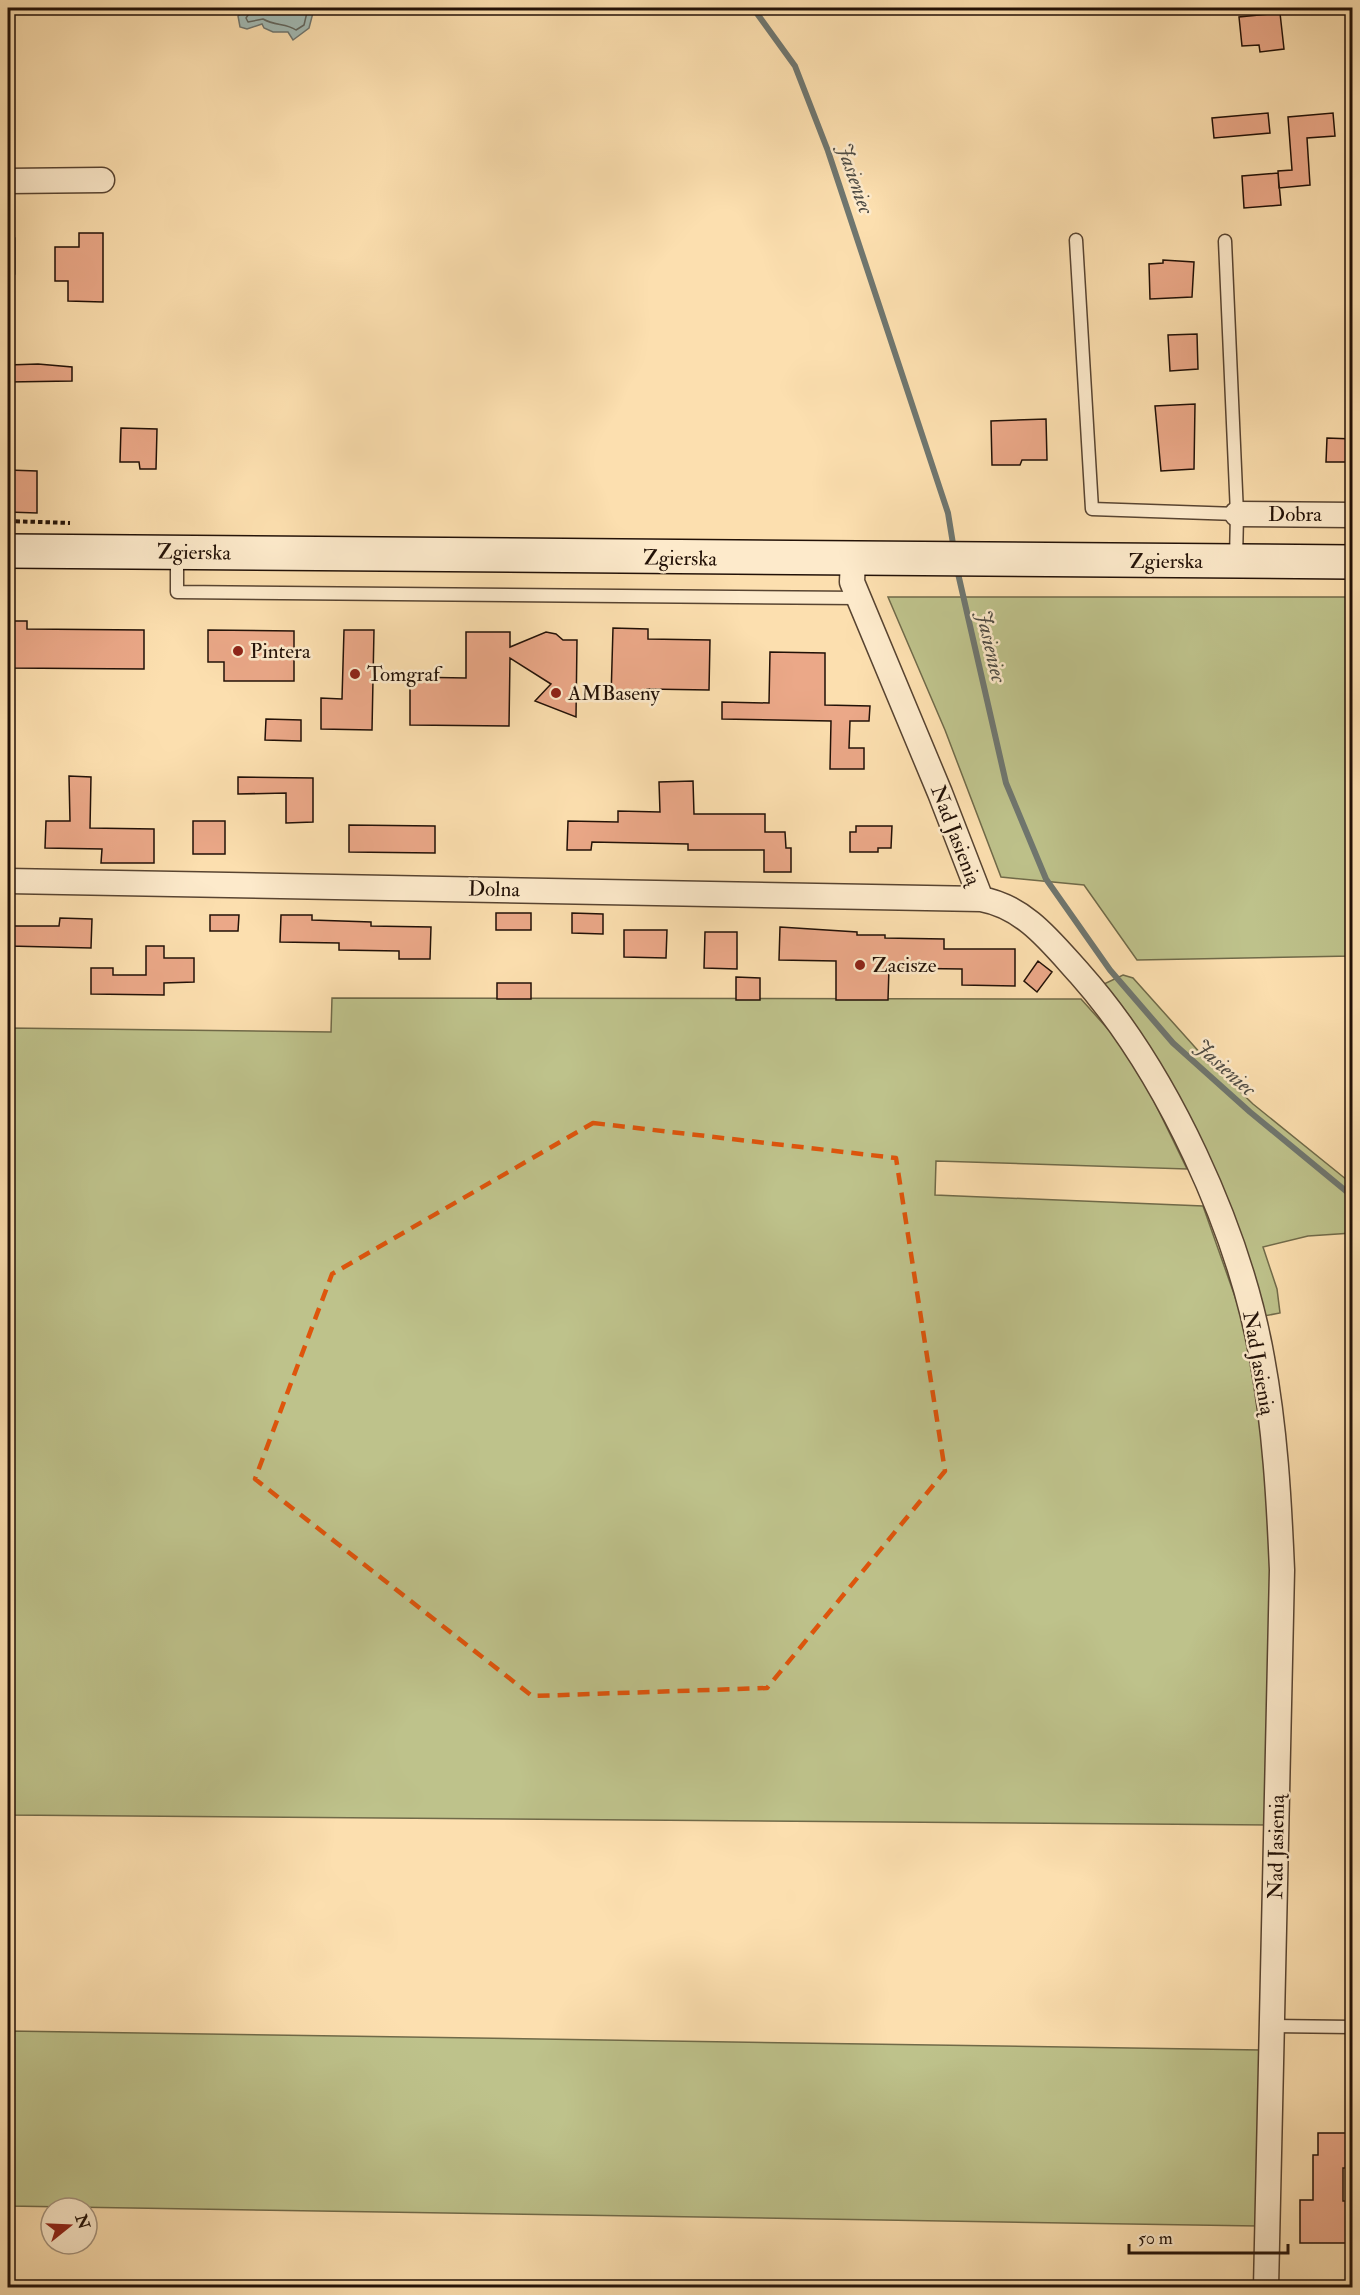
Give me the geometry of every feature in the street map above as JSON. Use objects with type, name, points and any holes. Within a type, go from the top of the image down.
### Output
[{"type":"main road","name":"Zgierska","points":[[8,551],[853,560],[1353,562]]},
{"type":"street","points":[[8,181],[102,180]]},
{"type":"street","name":"Dobra","points":[[1237,514],[1353,514]]},
{"type":"street","name":"Nad Jasienią","points":[[853,560],[852,582],[981,899],[999,903],[1026,918],[1094,990],[1119,1020],[1140,1052],[1184,1135],[1226,1227],[1256,1329],[1278,1490],[1282,1570],[1266,2288]]},
{"type":"street","name":"Dolna","points":[[8,881],[981,899]]},
{"type":"lane","points":[[1076,240],[1092,509],[1237,514]]},
{"type":"lane","points":[[1225,241],[1237,514],[1236,562]]},
{"type":"lane","points":[[177,552],[177,592],[860,598]]},
{"type":"lane","points":[[1272,2026],[1353,2027]]},
{"type":"highlighted area","points":[[593,1123],[896,1158],[945,1471],[767,1688],[532,1696],[255,1479],[332,1274]]},
{"type":"green space","points":[[888,597],[1352,597],[1352,956],[1137,960],[1084,885],[1001,877],[945,730]]},
{"type":"green space","points":[[1123,975],[1133,978],[1202,1055],[1253,1104],[1352,1184],[1352,1233],[1308,1236],[1263,1247],[1277,1289],[1280,1313],[1264,1316],[1159,1068],[1135,1024],[1104,984]]},
{"type":"green space","points":[[332,998],[1081,999],[1132,1056],[1187,1169],[936,1161],[935,1195],[1203,1206],[1246,1328],[1262,1439],[1273,1561],[1270,1825],[8,1815],[8,1028],[331,1032]]},
{"type":"green space","points":[[8,2031],[1261,2050],[1258,2226],[99,2207],[99,2196],[39,2196],[39,2206],[8,2206]]},
{"type":"water","points":[[250,8],[314,9],[309,28],[293,40],[288,32],[273,32],[264,28],[262,24],[247,29],[240,27],[238,16]]},
{"type":"water","points":[[8,238],[15,238],[15,274],[8,274]]},
{"type":"building","points":[[1280,13],[1284,49],[1260,52],[1259,45],[1242,46],[1239,17]]},
{"type":"building","points":[[1268,113],[1270,133],[1214,138],[1212,118]]},
{"type":"building","points":[[1333,113],[1335,136],[1307,138],[1310,185],[1279,188],[1278,171],[1292,170],[1288,117]]},
{"type":"building","points":[[1278,173],[1281,205],[1244,208],[1242,176]]},
{"type":"building","points":[[79,233],[103,233],[103,302],[68,301],[68,281],[55,281],[55,247],[79,247]]},
{"type":"building","points":[[1163,260],[1194,262],[1192,297],[1150,299],[1149,264],[1163,263]]},
{"type":"building","points":[[1197,334],[1198,369],[1170,371],[1168,335]]},
{"type":"building","points":[[38,364],[72,367],[72,381],[8,382],[8,365]]},
{"type":"building","points":[[1195,404],[1194,469],[1161,471],[1155,406]]},
{"type":"building","points":[[1046,419],[1047,460],[1022,460],[1020,465],[992,465],[991,421]]},
{"type":"building","points":[[121,428],[157,429],[156,469],[140,469],[139,462],[120,462]]},
{"type":"building","points":[[1327,438],[1353,439],[1353,462],[1326,462]]},
{"type":"building","points":[[8,470],[37,471],[37,513],[8,512]]},
{"type":"building","points":[[8,621],[27,621],[27,629],[144,630],[144,669],[8,668]]},
{"type":"building","points":[[613,628],[648,629],[648,639],[710,640],[709,690],[647,689],[646,699],[611,698]]},
{"type":"building","points":[[208,630],[294,631],[294,681],[224,681],[224,662],[208,662]]},
{"type":"building","points":[[344,630],[374,630],[372,730],[321,729],[321,698],[342,699]]},
{"type":"building","points":[[466,632],[510,632],[510,647],[546,632],[556,634],[563,640],[577,640],[576,717],[535,701],[551,684],[510,658],[509,726],[410,725],[410,677],[466,678]]},
{"type":"building","points":[[770,652],[825,653],[825,705],[870,706],[869,721],[850,721],[849,748],[864,748],[864,769],[830,769],[831,721],[722,719],[722,702],[769,703]]},
{"type":"building","points":[[266,719],[301,720],[301,741],[265,740]]},
{"type":"building","points":[[69,776],[91,777],[90,828],[154,829],[154,863],[101,863],[102,849],[45,848],[46,821],[70,821]]},
{"type":"building","points":[[238,777],[313,778],[313,822],[286,823],[286,793],[238,794]]},
{"type":"building","points":[[693,781],[694,814],[765,814],[765,832],[785,832],[786,848],[791,848],[791,872],[764,872],[764,850],[688,850],[688,844],[592,842],[591,850],[567,850],[568,821],[618,822],[618,811],[660,812],[659,782]]},
{"type":"building","points":[[193,821],[225,821],[225,854],[193,854]]},
{"type":"building","points":[[349,825],[435,826],[435,853],[349,852]]},
{"type":"building","points":[[856,826],[892,826],[891,848],[878,848],[878,852],[850,852],[850,832],[856,832]]},
{"type":"building","points":[[496,913],[531,913],[531,930],[496,930]]},
{"type":"building","points":[[572,913],[603,914],[603,934],[572,933]]},
{"type":"building","points":[[210,915],[239,915],[238,931],[210,931]]},
{"type":"building","points":[[281,915],[312,915],[312,920],[371,922],[371,926],[431,927],[430,959],[399,959],[399,951],[339,950],[339,943],[280,942]]},
{"type":"building","points":[[60,918],[92,919],[91,948],[9,946],[8,926],[59,926]]},
{"type":"building","points":[[780,927],[857,932],[857,935],[885,935],[885,938],[944,939],[944,949],[1015,949],[1015,986],[962,985],[962,969],[889,968],[888,1000],[836,1000],[836,961],[779,960]]},
{"type":"building","points":[[624,930],[667,930],[666,958],[624,957]]},
{"type":"building","points":[[705,932],[737,932],[737,969],[704,968]]},
{"type":"building","points":[[146,946],[164,946],[164,958],[194,958],[194,982],[164,983],[164,995],[91,994],[91,968],[113,968],[113,975],[146,975]]},
{"type":"building","points":[[1038,961],[1052,972],[1037,992],[1024,981]]},
{"type":"building","points":[[736,977],[760,978],[760,1000],[736,1000]]},
{"type":"building","points":[[497,983],[531,983],[531,999],[497,999]]},
{"type":"building","points":[[1318,2133],[1353,2133],[1353,2168],[1343,2168],[1343,2201],[1353,2201],[1353,2243],[1300,2243],[1300,2200],[1313,2200],[1313,2155],[1318,2155]]},
{"type":"waterway","name":"Jasieniec","points":[[753,8],[795,66],[828,151],[948,513],[954,550]]},
{"type":"waterway","name":"Jasieniec","points":[[957,569],[1006,783],[1046,879],[1110,970],[1173,1043],[1250,1112],[1352,1196]]},
{"type":"place","name":"Pintera","points":[[238,651]]},
{"type":"place","name":"Tomgraf","points":[[355,674]]},
{"type":"place","name":"AMBaseny","points":[[556,693]]},
{"type":"place","name":"Zacisze","points":[[860,965]]}]
